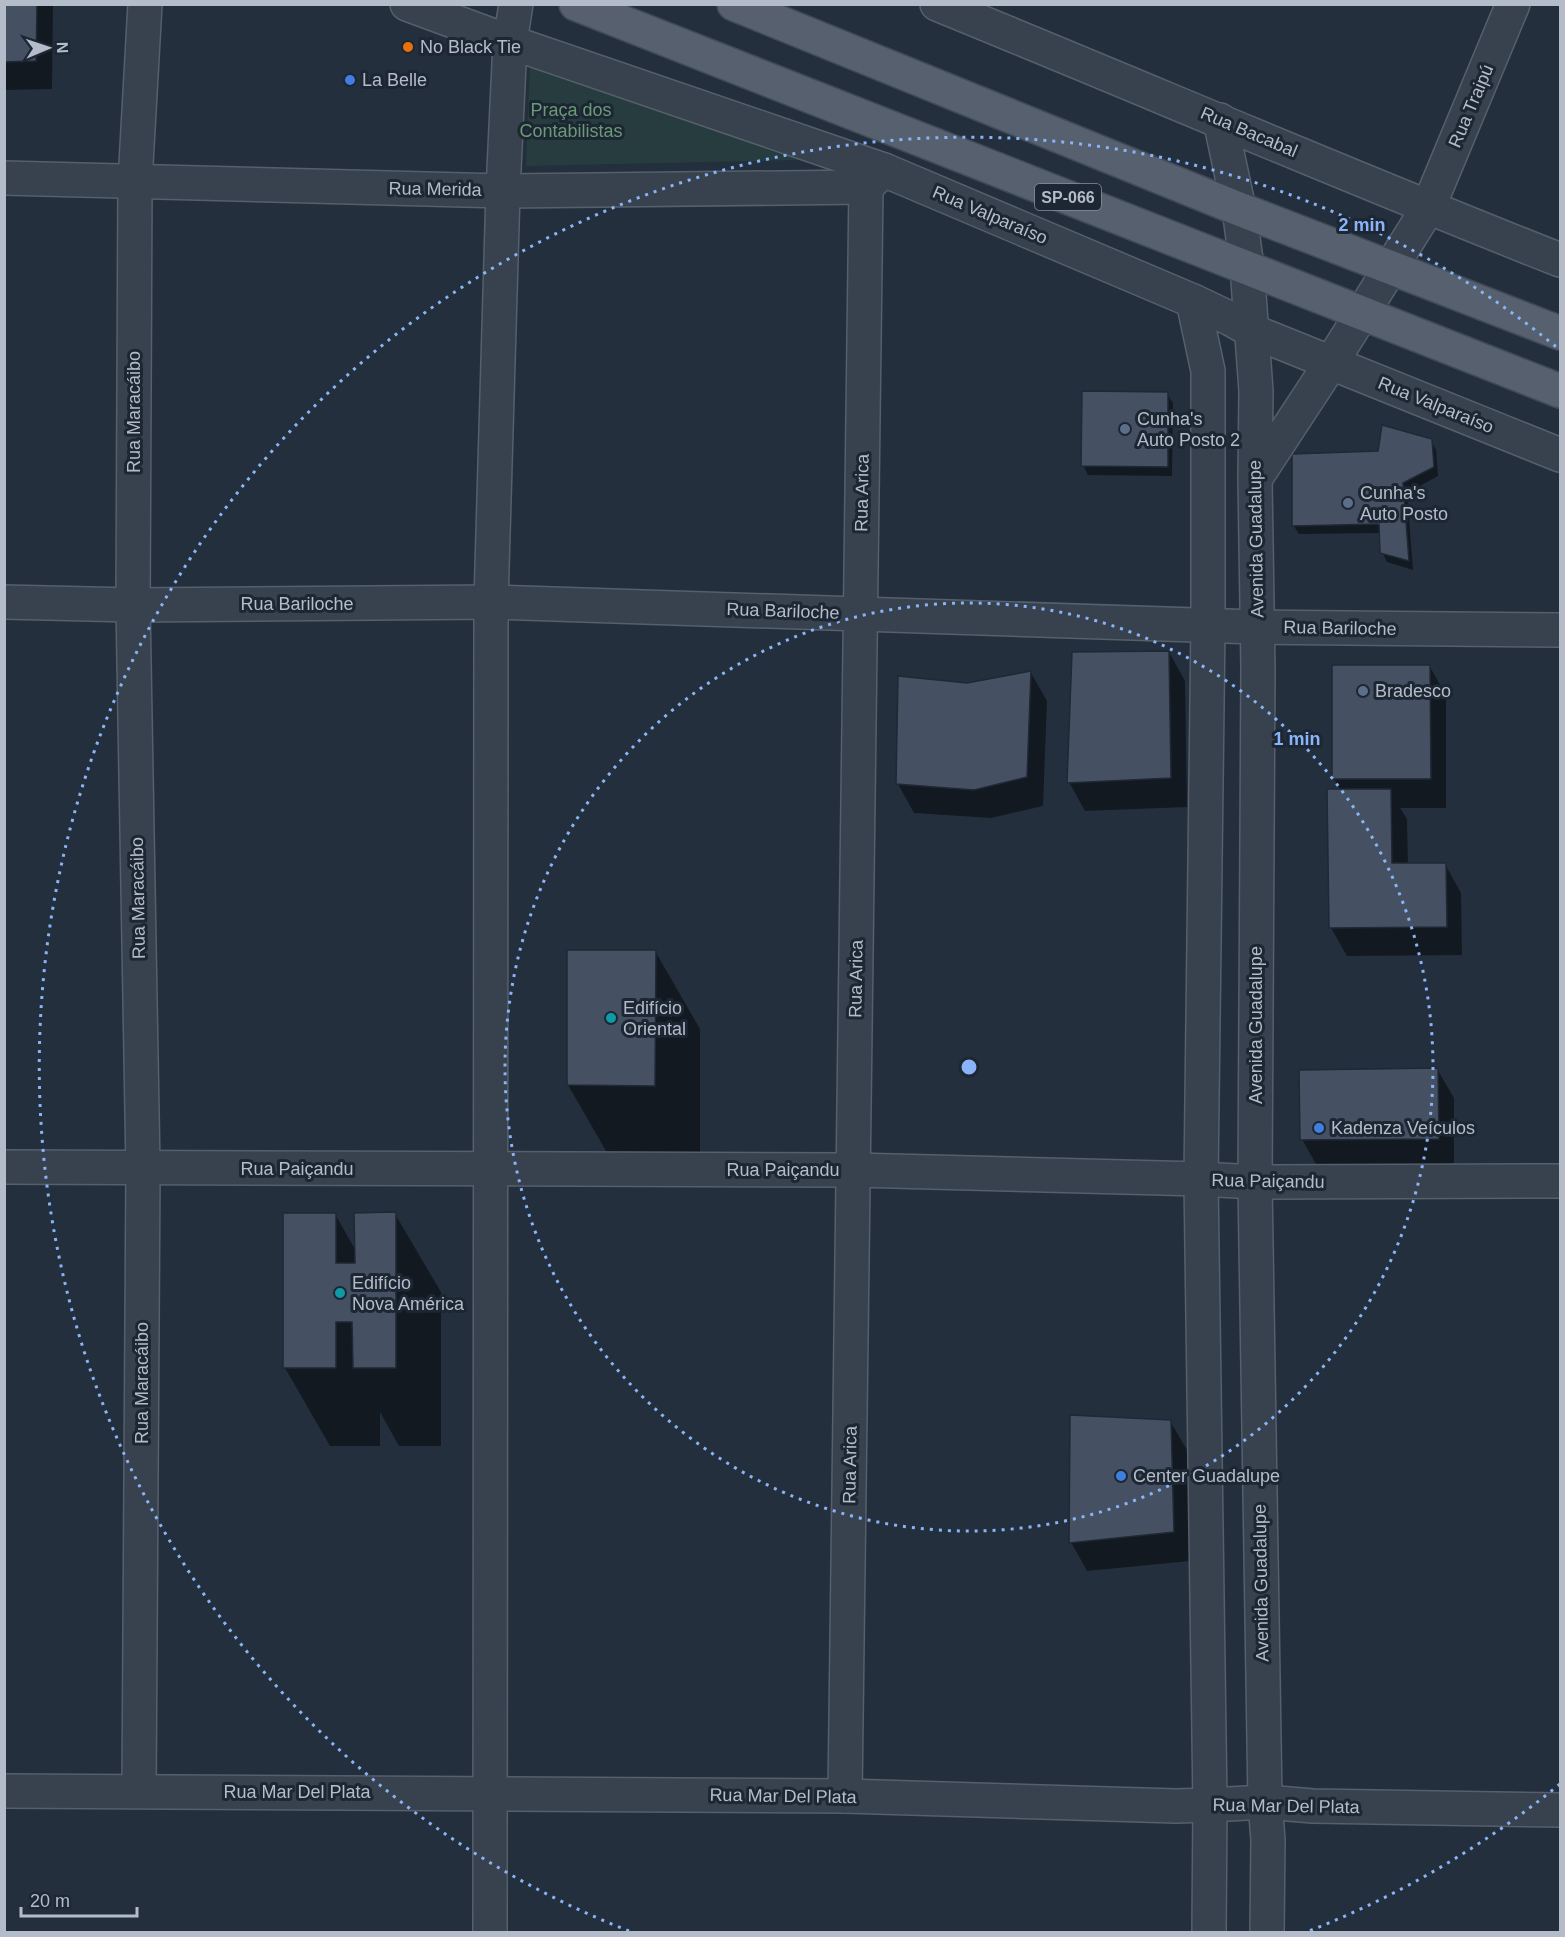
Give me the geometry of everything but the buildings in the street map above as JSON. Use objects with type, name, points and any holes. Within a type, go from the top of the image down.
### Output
[{"type":"main road","name":"SP-066","points":[[576,4],[1560,391]]},
{"type":"main road","points":[[734,4],[1239,209],[1560,333]]},
{"type":"street","name":"Rua Maracáibo","points":[[139,1791],[143,1169],[133,605],[135,182],[145,4]]},
{"type":"street","name":"Rua Valparaíso","points":[[407,4],[1193,301],[1252,331],[1560,455]]},
{"type":"street","points":[[490,1932],[491,602],[503,191],[510,42],[516,4]]},
{"type":"street","name":"Rua Bacabal","points":[[937,4],[1428,208],[1560,260]]},
{"type":"street","name":"Rua Traipú","points":[[1428,208],[1513,4]]},
{"type":"street","name":"Avenida Guadalupe","points":[[1220,120],[1239,209],[1247,267],[1256,392],[1258,680],[1255,1182],[1265,1802],[1268,1840],[1267,1932]]},
{"type":"street","name":"Rua Merida","points":[[4,178],[503,191],[875,179]]},
{"type":"street","name":"Rua Arica","points":[[845,1796],[860,614],[875,179]]},
{"type":"street","points":[[1255,479],[1428,208]]},
{"type":"street","points":[[1193,301],[1208,370],[1208,624],[1202,1179],[1210,1804],[1209,1932]]},
{"type":"street","name":"Rua Bariloche","points":[[4,602],[133,605],[491,602],[1257,627],[1560,630]]},
{"type":"street","name":"Rua Paiçandu","points":[[4,1167],[854,1170],[1255,1182],[1560,1181]]},
{"type":"street","name":"Rua Mar Del Plata","points":[[4,1791],[845,1796],[1176,1806],[1265,1802],[1313,1806],[1560,1810]]},
{"type":"green space","name":"Praça dos Contabilistas","points":[[530,60],[800,160],[526,166]]},
{"type":"place","name":"No Black Tie","points":[[408,47]]},
{"type":"place","name":"La Belle","points":[[350,80]]},
{"type":"place","name":"Cunha's Auto Posto 2","points":[[1125,429]]},
{"type":"place","name":"Cunha's Auto Posto","points":[[1348,503]]},
{"type":"place","name":"Bradesco","points":[[1363,691]]},
{"type":"place","name":"Edifício Oriental","points":[[611,1018]]},
{"type":"place","name":"Kadenza Veículos","points":[[1319,1128]]},
{"type":"place","name":"Edifício Nova América","points":[[340,1293]]},
{"type":"place","name":"Center Guadalupe","points":[[1121,1476]]}]
